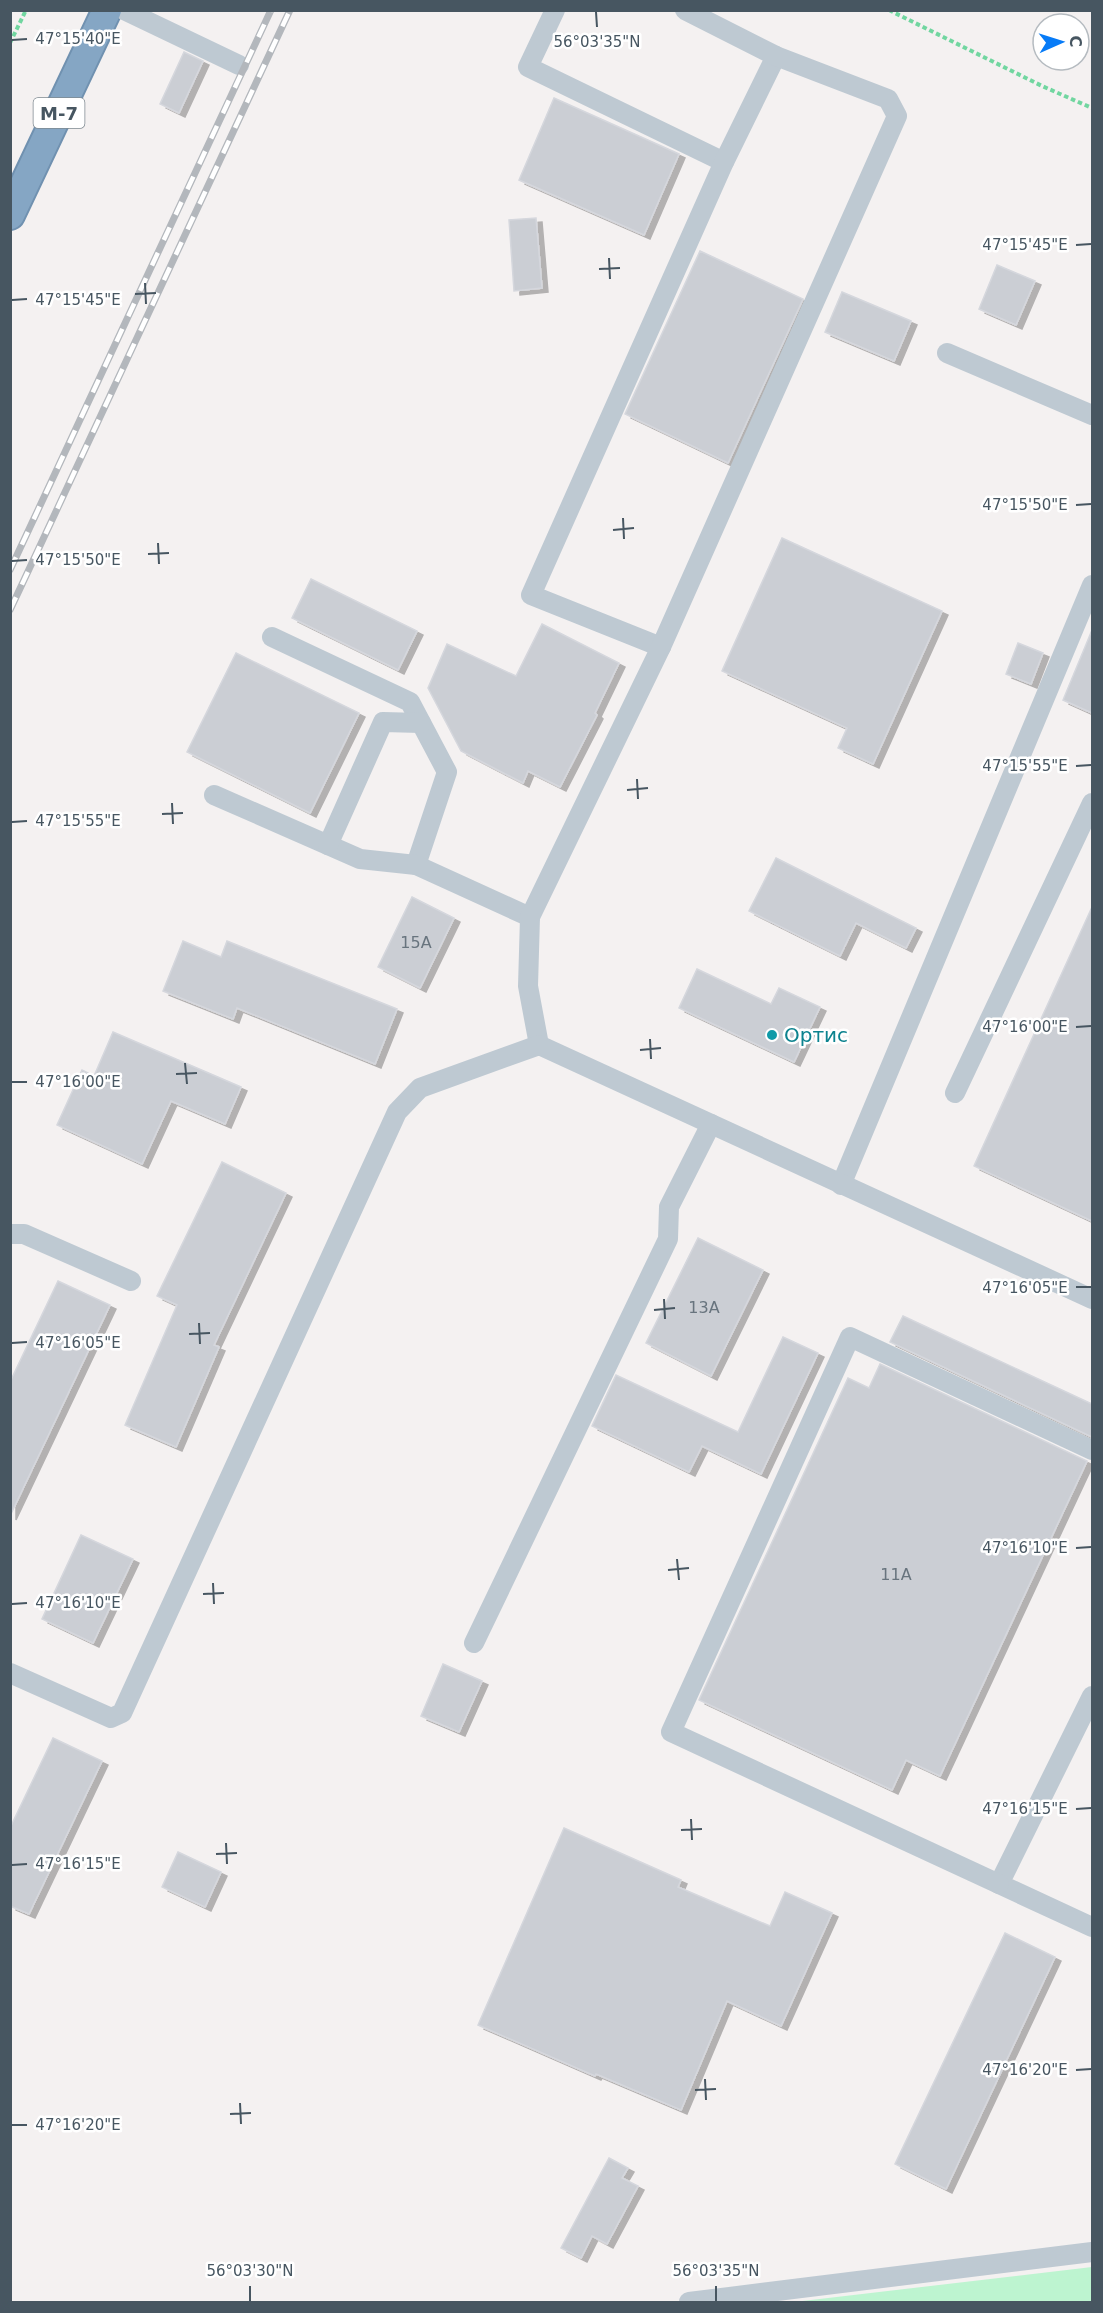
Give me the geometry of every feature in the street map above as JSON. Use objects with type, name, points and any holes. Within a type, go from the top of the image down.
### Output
[{"type":"highway","name":"М-7","points":[[10,215],[107,10]]},
{"type":"street","points":[[124,10],[239,65]]},
{"type":"street","points":[[555,10],[528,67],[724,162]]},
{"type":"street","points":[[539,1045],[528,986],[530,917],[661,647],[897,116],[888,99],[777,56],[685,10]]},
{"type":"street","points":[[661,647],[531,595],[724,162],[777,56]]},
{"type":"street","points":[[947,353],[1092,415]]},
{"type":"street","points":[[841,1185],[1092,585]]},
{"type":"street","points":[[272,637],[410,702],[447,772],[416,865]]},
{"type":"street","points":[[328,845],[383,722],[421,723]]},
{"type":"street","points":[[214,795],[360,859],[416,865],[530,917]]},
{"type":"street","points":[[955,1093],[1092,803]]},
{"type":"street","points":[[10,1673],[111,1718],[122,1713],[397,1112],[420,1088],[539,1045],[1092,1299]]},
{"type":"street","points":[[474,1642],[668,1239],[669,1207],[711,1124]]},
{"type":"street","points":[[10,1234],[24,1234],[131,1281]]},
{"type":"street","points":[[1092,1450],[850,1337],[671,1732],[1092,1927]]},
{"type":"street","points":[[999,1884],[1092,1695]]},
{"type":"street","points":[[689,2302],[1092,2252]]},
{"type":"path","points":[[10,43],[26,10]]},
{"type":"path","points":[[889,10],[1042,86],[1092,108]]},
{"type":"green space","points":[[1092,2267],[1092,2302],[794,2302]]},
{"type":"building","points":[[184,52],[203,61],[179,113],[160,104]]},
{"type":"building","points":[[554,98],[679,154],[644,235],[519,180]]},
{"type":"building","points":[[536,218],[542,288],[514,291],[509,220]]},
{"type":"building","points":[[700,251],[803,299],[728,463],[625,414]]},
{"type":"building","points":[[997,265],[1035,281],[1016,325],[979,309]]},
{"type":"building","points":[[842,292],[911,321],[894,361],[825,332]]},
{"type":"building","points":[[782,538],[942,611],[873,764],[838,748],[847,728],[722,671]]},
{"type":"building","points":[[311,579],[417,631],[398,670],[292,618]]},
{"type":"building","points":[[542,624],[619,663],[595,713],[597,715],[560,787],[528,771],[523,783],[461,751],[428,688],[447,644],[516,676]]},
{"type":"building","points":[[1092,630],[1092,713],[1063,700]]},
{"type":"building","points":[[1018,643],[1043,653],[1031,684],[1006,674]]},
{"type":"building","points":[[236,653],[359,713],[310,813],[187,752]]},
{"type":"building","points":[[776,858],[916,928],[906,948],[856,923],[840,956],[749,911]]},
{"type":"building","points":[[412,897],[454,918],[420,988],[378,967]]},
{"type":"building","points":[[1092,907],[1092,1221],[974,1166]]},
{"type":"building","points":[[183,941],[221,957],[227,941],[397,1009],[375,1064],[237,1008],[233,1019],[163,991]]},
{"type":"building","name":"Ортис","points":[[697,969],[771,1004],[779,988],[820,1007],[794,1062],[679,1008]]},
{"type":"building","points":[[113,1032],[241,1087],[225,1124],[171,1101],[142,1164],[57,1125],[82,1070],[94,1076]]},
{"type":"building","points":[[222,1162],[286,1193],[214,1345],[219,1347],[176,1447],[125,1425],[177,1305],[157,1296]]},
{"type":"building","points":[[698,1238],[763,1270],[711,1376],[646,1343]]},
{"type":"building","points":[[58,1281],[110,1305],[10,1516],[10,1382]]},
{"type":"building","points":[[903,1316],[1092,1404],[1092,1437],[890,1342]]},
{"type":"building","points":[[783,1337],[818,1353],[761,1474],[702,1446],[689,1472],[592,1426],[616,1375],[738,1432]]},
{"type":"building","points":[[880,1364],[1087,1461],[940,1776],[906,1760],[892,1790],[699,1700],[848,1378],[869,1388]]},
{"type":"building","points":[[81,1535],[133,1559],[93,1643],[42,1619]]},
{"type":"building","points":[[443,1664],[482,1681],[459,1732],[421,1716]]},
{"type":"building","points":[[53,1738],[102,1761],[29,1914],[10,1906],[10,1828]]},
{"type":"building","points":[[564,1828],[681,1880],[678,1887],[770,1926],[785,1892],[832,1913],[781,2026],[727,2001],[681,2110],[596,2074],[595,2076],[478,2025]]},
{"type":"building","points":[[178,1852],[221,1872],[205,1907],[162,1887]]},
{"type":"building","points":[[1005,1933],[1055,1957],[946,2189],[895,2164]]},
{"type":"building","points":[[609,2158],[628,2168],[622,2178],[638,2186],[607,2244],[592,2236],[581,2258],[561,2248]]},
{"type":"railway","points":[[10,570],[271,10]]},
{"type":"railway","points":[[10,610],[290,10]]},
{"type":"place","name":"Ортис","points":[[772,1035]]}]
